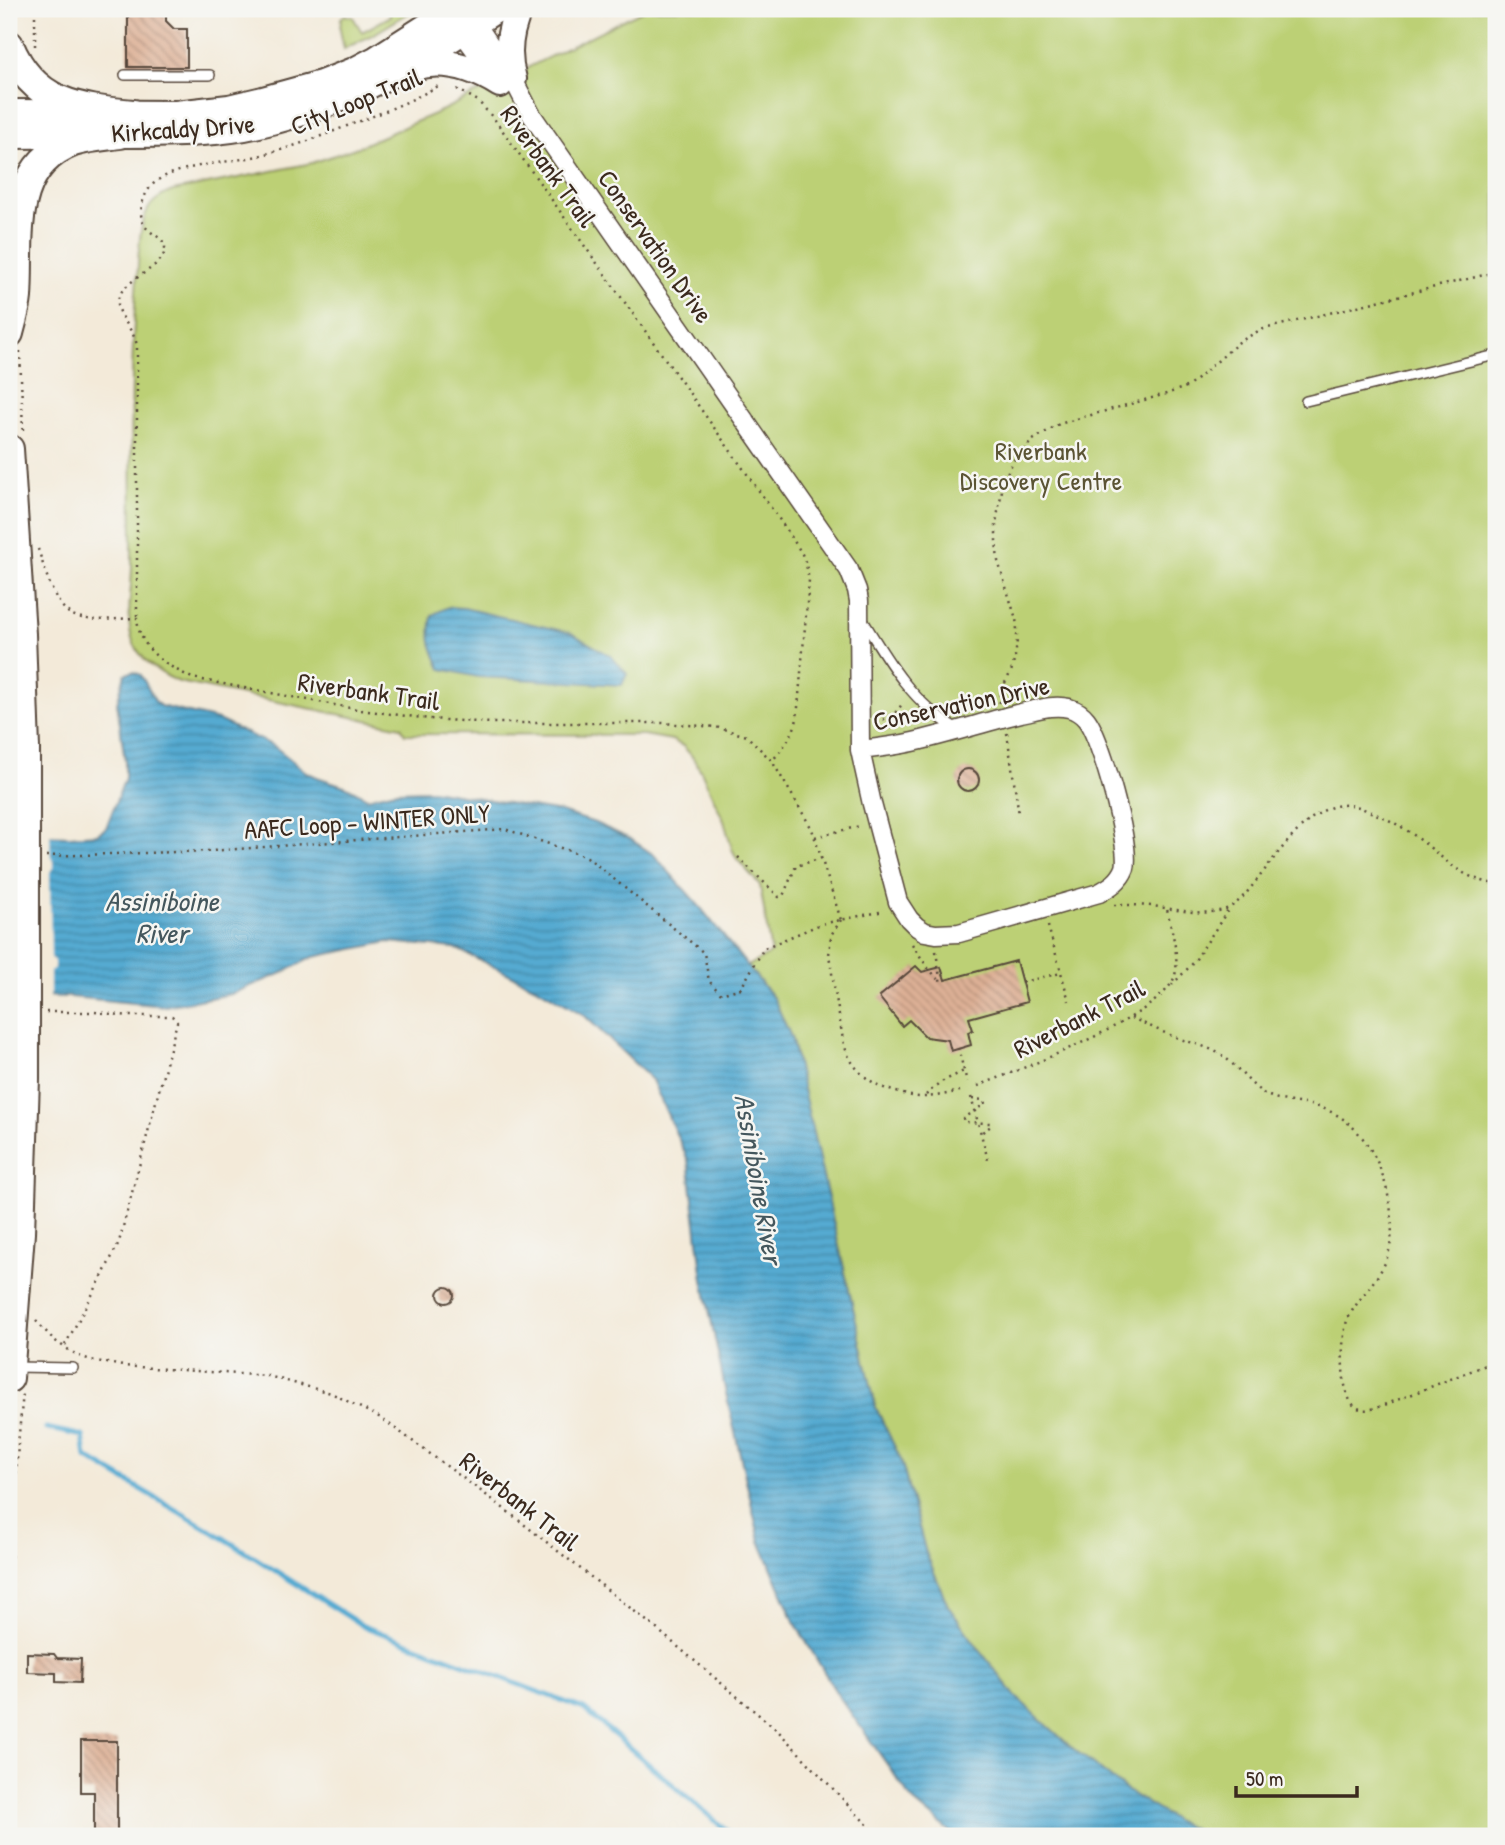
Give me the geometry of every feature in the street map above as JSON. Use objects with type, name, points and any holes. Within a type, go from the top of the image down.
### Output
[{"type":"main road","points":[[401,70],[430,63],[457,65],[507,82],[513,25],[519,9]]},
{"type":"main road","name":"Kirkcaldy Drive","points":[[9,113],[202,132],[263,123],[323,105],[401,70],[464,15]]},
{"type":"main road","name":"Kirkcaldy Drive","points":[[9,135],[127,124],[229,108],[321,85],[464,15]]},
{"type":"main road","points":[[9,45],[30,78],[47,95],[127,124]]},
{"type":"main road","points":[[9,333],[17,297],[19,218],[28,183],[48,156],[74,142],[127,124]]},
{"type":"main road","points":[[9,449],[21,634],[25,749],[25,1077],[14,1377]]},
{"type":"street","name":"Conservation Drive","points":[[464,15],[507,82],[849,569],[857,590],[859,612],[860,743],[877,822],[898,902],[903,911],[925,932],[959,933],[1099,893],[1120,878],[1126,858],[1125,844],[1113,790],[1098,743],[1086,718],[1070,709],[1051,707],[900,745],[860,743]]},
{"type":"lane","points":[[125,75],[210,75]]},
{"type":"lane","points":[[1306,401],[1496,355]]},
{"type":"lane","points":[[859,612],[889,662],[917,695],[937,716],[960,730]]},
{"type":"lane","points":[[14,1377],[73,1368]]},
{"type":"path","points":[[34,9],[36,50]]},
{"type":"path","name":"City Loop Trail","points":[[137,618],[137,346],[117,300],[127,286],[163,256],[164,243],[146,229],[141,220],[148,190],[159,179],[191,168],[260,156],[306,142],[383,113],[444,83]]},
{"type":"path","name":"Riverbank Trail","points":[[453,87],[478,101],[495,120],[802,554],[809,591],[797,719],[787,744],[772,761]]},
{"type":"path","points":[[1001,709],[999,694],[1014,665],[1017,628],[998,561],[996,523],[1004,479],[1014,460],[1033,440],[1059,424],[1189,386],[1239,342],[1260,330],[1496,272]]},
{"type":"path","points":[[36,541],[48,581],[64,610],[74,616],[88,619],[137,618]]},
{"type":"path","name":"Riverbank Trail","points":[[137,618],[140,635],[153,654],[177,671],[207,682],[361,710],[430,719],[492,723],[663,723],[716,727],[747,736],[772,761],[806,818],[815,837],[841,920]]},
{"type":"path","points":[[860,743],[882,720],[917,695]]},
{"type":"path","points":[[1006,728],[1020,815]]},
{"type":"path","points":[[1165,994],[1194,962],[1230,907],[1246,894],[1306,823],[1333,806],[1352,805],[1394,822],[1460,872],[1471,878],[1496,884]]},
{"type":"path","points":[[815,837],[877,822]]},
{"type":"path","name":"AAFC Loop - WINTER ONLY","points":[[36,856],[211,850],[505,829],[587,857],[704,953],[709,981],[721,994],[741,988],[764,948],[821,924],[841,920]]},
{"type":"path","points":[[738,857],[779,897],[783,897],[796,866],[822,858]]},
{"type":"path","points":[[1105,905],[1204,912],[1230,907]]},
{"type":"path","name":"Riverbank Trail","points":[[978,1086],[1074,1046],[1131,1018],[1165,994],[1177,969],[1167,908]]},
{"type":"path","points":[[887,911],[847,917],[841,920],[831,935],[829,955],[846,1053],[854,1067],[866,1079],[879,1086],[918,1097],[960,1091]]},
{"type":"path","name":"Riverbank Trail","points":[[1047,919],[1069,1001]]},
{"type":"path","points":[[910,942],[941,984],[936,948]]},
{"type":"path","points":[[1022,982],[1061,973]]},
{"type":"path","points":[[46,1012],[172,1016],[177,1022],[119,1242],[64,1347]]},
{"type":"path","points":[[1131,1018],[1222,1056],[1256,1088],[1273,1098],[1312,1105],[1336,1114],[1349,1123],[1371,1149],[1388,1192],[1391,1241],[1385,1263],[1349,1316],[1342,1340],[1345,1386],[1353,1405],[1365,1410],[1382,1406],[1496,1361]]},
{"type":"path","points":[[957,1051],[967,1082]]},
{"type":"path","points":[[925,1097],[939,1083],[964,1070]]},
{"type":"path","points":[[981,1133],[991,1126],[990,1124],[978,1123],[964,1122],[962,1118],[975,1110],[985,1104],[984,1100],[972,1098],[975,1110],[978,1123],[988,1160]]},
{"type":"path","name":"Riverbank Trail","points":[[30,1314],[45,1331],[79,1356],[112,1365],[268,1376],[331,1393],[381,1418],[493,1500],[652,1625],[778,1731],[878,1836]]},
{"type":"path","points":[[9,1592],[18,1444],[14,1377]]},
{"type":"green space","points":[[387,9],[415,9],[344,49],[340,30],[341,18],[345,15],[353,17],[362,32],[391,16]]},
{"type":"green space","name":"Riverbank Discovery Centre","points":[[645,9],[1496,9],[1496,1836],[1206,1836],[1126,1790],[1071,1747],[1016,1697],[979,1649],[948,1606],[926,1553],[901,1460],[876,1408],[791,1037],[774,999],[748,966],[771,953],[760,885],[737,859],[724,821],[701,771],[683,746],[672,740],[644,735],[405,734],[401,727],[179,682],[147,662],[132,640],[129,615],[132,566],[134,314],[142,225],[150,206],[173,191],[312,163],[358,147],[443,110]]},
{"type":"water","points":[[448,607],[464,608],[571,633],[611,656],[627,674],[622,685],[478,677],[441,669],[431,643],[430,631],[432,615]]},
{"type":"water","name":"Assiniboine River","points":[[133,672],[141,675],[160,706],[218,720],[274,746],[306,772],[347,787],[367,798],[395,791],[432,790],[561,812],[595,823],[630,839],[654,855],[774,999],[791,1037],[876,1408],[901,1460],[926,1553],[948,1606],[1016,1697],[1071,1747],[1126,1790],[1206,1836],[955,1836],[913,1801],[836,1692],[794,1621],[760,1541],[703,1280],[688,1160],[652,1080],[584,1015],[538,988],[455,948],[388,942],[313,957],[231,994],[165,1006],[71,997],[9,995],[9,834],[70,836],[97,834],[106,828],[125,778],[117,703],[125,674]]},
{"type":"pier","points":[[9,831],[50,832],[51,857],[54,861],[54,868],[50,872],[51,957],[54,968],[50,972],[50,1000],[9,998]]},
{"type":"building","points":[[128,9],[166,9],[166,21],[174,29],[187,29],[187,67],[128,67]]},
{"type":"building","points":[[964,769],[972,769],[979,776],[979,784],[972,791],[964,791],[957,784],[957,776]]},
{"type":"building","points":[[1016,961],[1027,1002],[969,1018],[973,1030],[968,1032],[971,1045],[951,1051],[948,1040],[926,1037],[909,1020],[902,1026],[879,997],[916,966],[922,972],[941,967],[945,980]]},
{"type":"building","points":[[443,1287],[449,1287],[454,1295],[452,1301],[443,1303],[438,1298],[438,1292]]},
{"type":"building","points":[[27,1653],[81,1659],[80,1683],[56,1682],[56,1673],[27,1672]]},
{"type":"building","points":[[81,1741],[117,1741],[117,1836],[94,1836],[94,1792],[81,1792]]},
{"type":"waterway","points":[[46,1428],[83,1436],[86,1457],[225,1539],[363,1626],[584,1709],[733,1836]]}]
